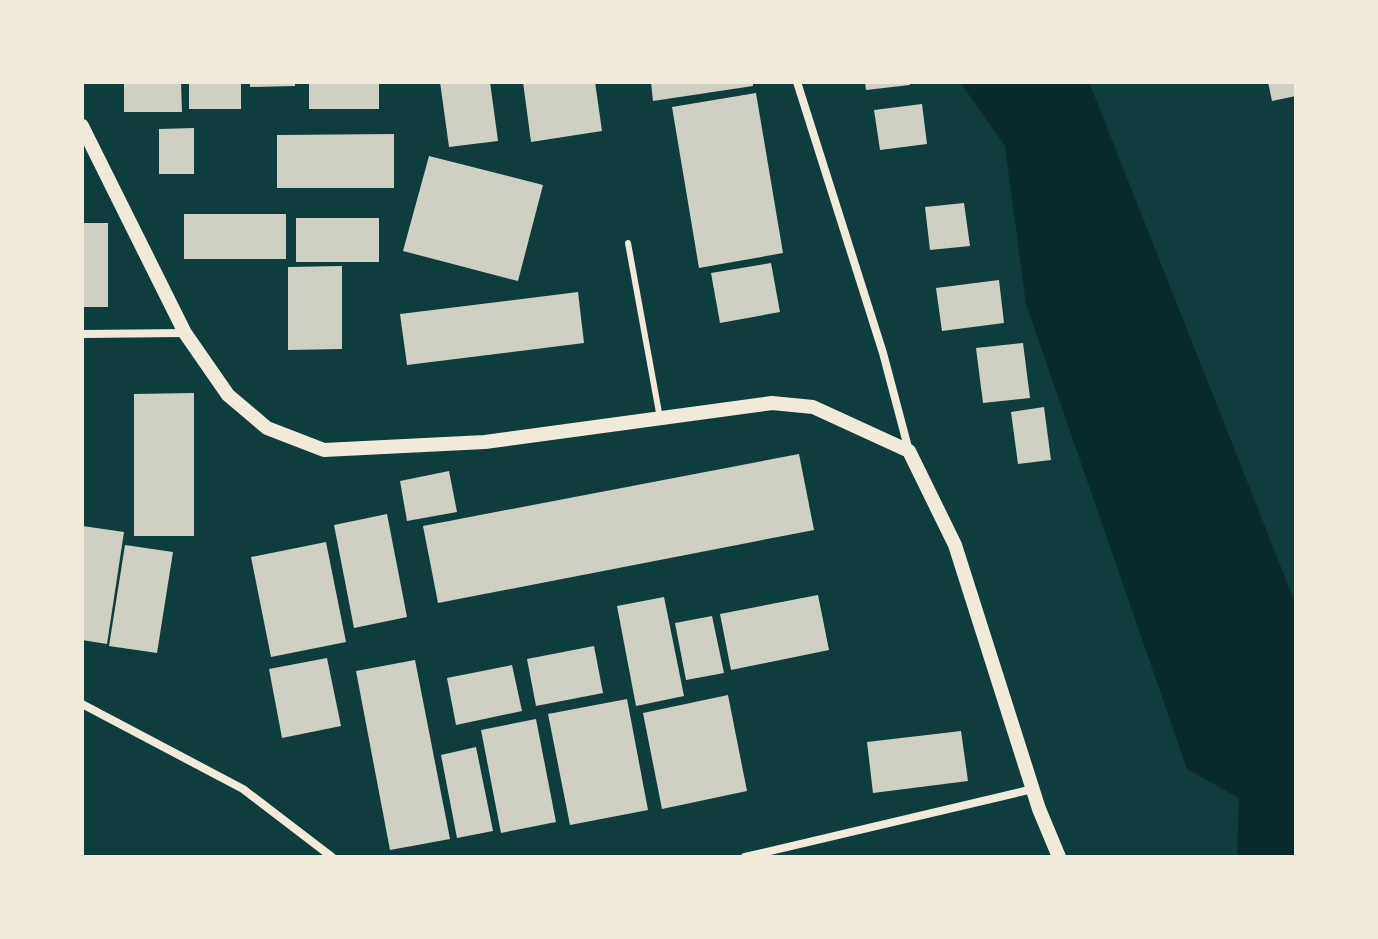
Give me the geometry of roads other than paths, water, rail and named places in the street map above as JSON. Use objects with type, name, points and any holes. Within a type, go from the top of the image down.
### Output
[{"type":"street","points":[[797,82],[883,353],[909,451],[955,545],[1039,809],[1059,857]]},
{"type":"street","points":[[82,126],[185,333],[228,395],[267,428],[324,450],[485,442],[772,403],[813,407],[909,451]]},
{"type":"street","points":[[82,334],[185,333]]},
{"type":"street","points":[[82,704],[243,789],[332,857]]},
{"type":"street","points":[[745,857],[1033,789]]},
{"type":"lane","points":[[628,243],[660,418]]},
{"type":"water","points":[[960,82],[1089,82],[1296,605],[1296,857],[1237,857],[1239,798],[1187,769],[1026,304],[1005,146]]}]
